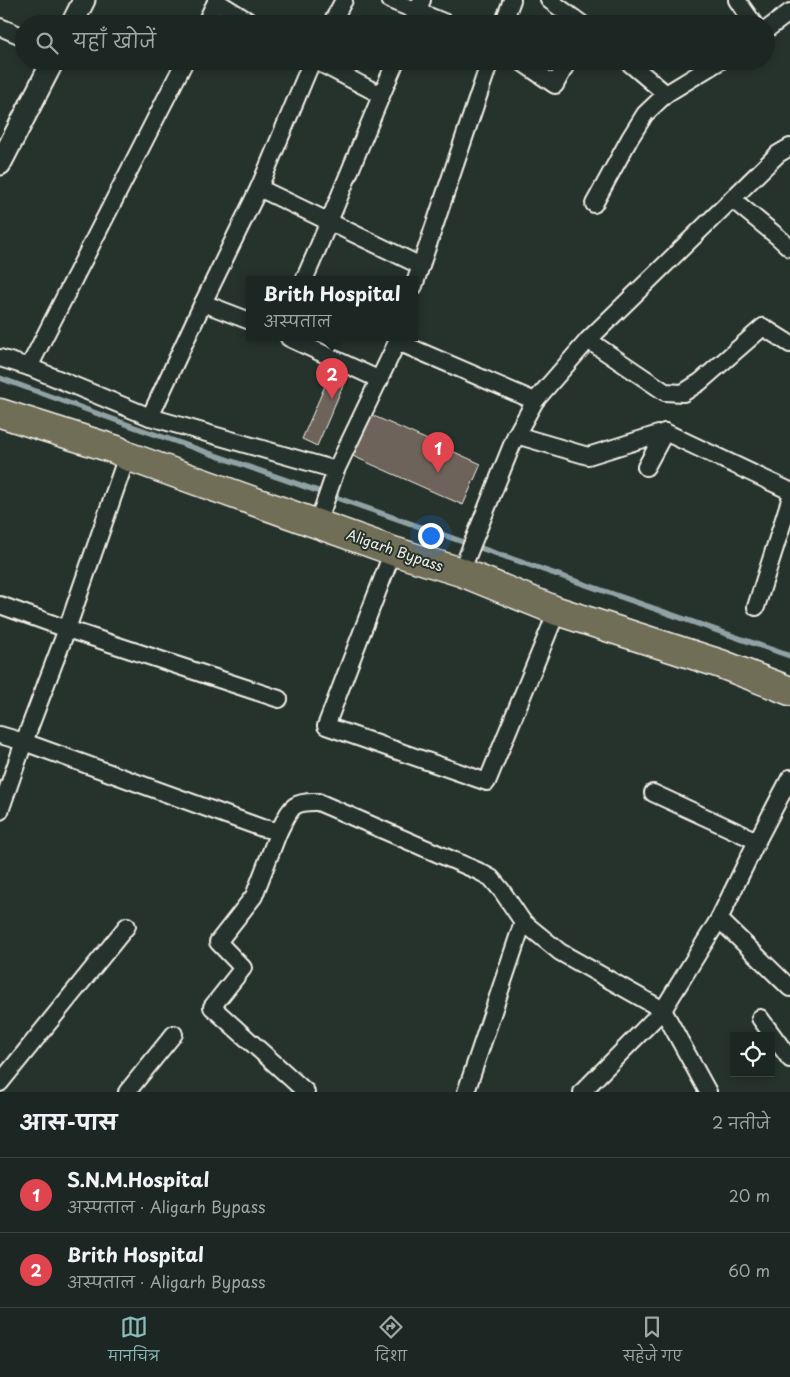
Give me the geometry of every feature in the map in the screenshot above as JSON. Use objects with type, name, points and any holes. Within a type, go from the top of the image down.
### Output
[{"type":"highway","name":"Aligarh Bypass","points":[[0,413],[117,450],[127,456],[321,514],[393,551],[464,564],[557,610],[721,664],[790,691]]},
{"type":"street","points":[[76,15],[84,0]]},
{"type":"street","points":[[336,15],[344,0]]},
{"type":"street","points":[[390,0],[418,12]]},
{"type":"street","points":[[506,15],[512,0]]},
{"type":"street","points":[[548,0],[569,15]]},
{"type":"street","points":[[737,0],[748,15]]},
{"type":"street","points":[[210,15],[217,1],[239,15]]},
{"type":"street","points":[[775,23],[790,12]]},
{"type":"street","points":[[0,27],[15,33]]},
{"type":"street","points":[[0,164],[48,70]]},
{"type":"street","points":[[28,367],[181,70]]},
{"type":"street","points":[[150,417],[259,188],[310,70]]},
{"type":"street","points":[[332,70],[381,95]]},
{"type":"street","points":[[306,276],[392,70]]},
{"type":"street","points":[[418,276],[487,70]]},
{"type":"street","points":[[533,70],[555,85],[563,70]]},
{"type":"street","points":[[638,70],[666,94]]},
{"type":"street","points":[[594,204],[645,114],[666,94],[705,70]]},
{"type":"street","points":[[464,564],[516,436],[535,401],[588,340],[778,154],[790,148]]},
{"type":"street","points":[[259,188],[421,266]]},
{"type":"street","points":[[732,199],[790,248]]},
{"type":"street","points":[[203,303],[246,319]]},
{"type":"street","points":[[588,340],[665,392],[682,393],[700,382],[763,327],[790,344]]},
{"type":"street","points":[[296,341],[380,380]]},
{"type":"street","points":[[321,514],[335,474],[399,341]]},
{"type":"street","points":[[401,341],[535,401]]},
{"type":"street","points":[[0,358],[28,367],[150,417],[335,474]]},
{"type":"street","points":[[516,436],[588,456],[664,432],[790,491]]},
{"type":"street","points":[[646,467],[664,432]]},
{"type":"street","points":[[0,811],[67,629],[127,456]]},
{"type":"street","points":[[756,607],[790,500]]},
{"type":"street","points":[[393,551],[326,726],[487,782],[557,610]]},
{"type":"street","points":[[0,605],[279,699]]},
{"type":"street","points":[[0,735],[262,828],[279,831]]},
{"type":"street","points":[[582,1092],[663,1010],[719,919],[790,778]]},
{"type":"street","points":[[653,793],[757,841]]},
{"type":"street","points":[[306,1092],[212,1007],[243,968],[218,942],[254,896],[279,831],[292,807],[303,802],[318,802],[491,878],[523,922],[560,952],[663,1010],[708,1092]]},
{"type":"street","points":[[719,919],[790,988]]},
{"type":"street","points":[[466,1092],[523,922]]},
{"type":"street","points":[[0,1083],[127,926]]},
{"type":"street","points":[[760,1018],[790,1059]]},
{"type":"street","points":[[127,1092],[174,1034]]},
{"type":"building","points":[[334,365],[349,372],[317,446],[302,439]]},
{"type":"building","points":[[365,412],[481,464],[463,505],[346,453]]},
{"type":"waterway","points":[[0,378],[137,428],[790,656]]},
{"type":"place","name":"Brith Hospital","points":[[332,399]]},
{"type":"place","name":"S.N.M.Hospital","points":[[438,473]]}]
